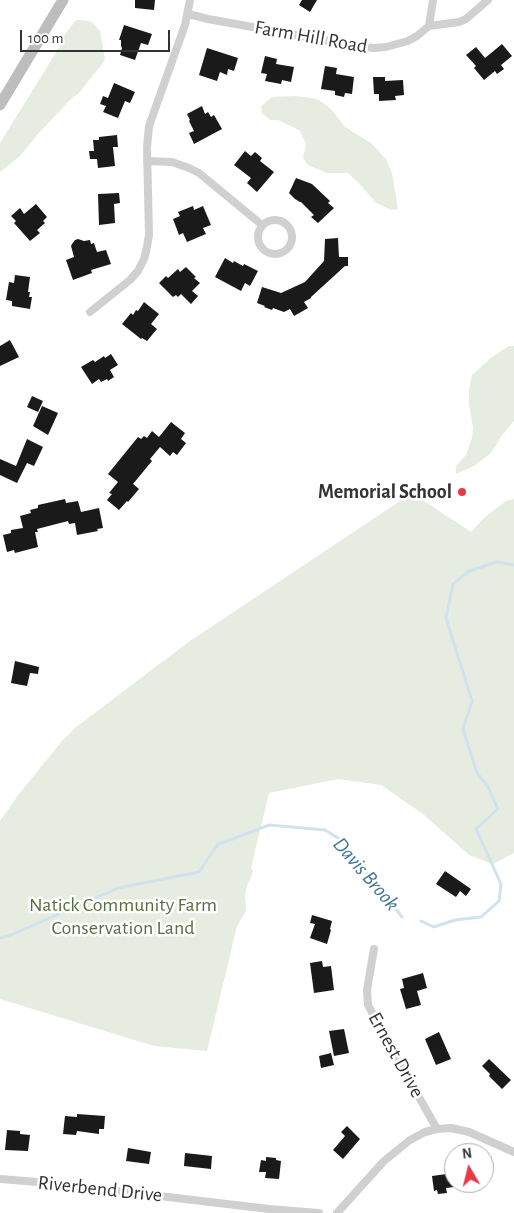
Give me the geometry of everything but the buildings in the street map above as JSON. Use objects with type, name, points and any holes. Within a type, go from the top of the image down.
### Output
[{"type":"street","points":[[0,105],[63,0]]},
{"type":"street","points":[[90,312],[130,280],[138,271],[144,259],[149,235],[147,136],[188,14],[190,0]]},
{"type":"street","points":[[429,26],[433,0]]},
{"type":"street","name":"Farm Hill Road","points":[[188,14],[374,48],[408,41],[429,26],[459,22],[466,19],[488,0]]},
{"type":"street","points":[[147,161],[172,162],[189,168],[199,174],[262,226]]},
{"type":"street","points":[[271,220],[284,221],[292,233],[289,247],[276,254],[265,251],[258,237],[262,226],[271,220]]},
{"type":"street","name":"Ernest Drive","points":[[374,950],[367,990],[368,1005],[437,1128]]},
{"type":"street","points":[[337,1213],[384,1161],[410,1140],[425,1132],[437,1128],[452,1128],[469,1132],[514,1152]]},
{"type":"street","name":"Riverbend Drive","points":[[0,1179],[319,1213]]},
{"type":"green space","points":[[76,20],[92,22],[100,31],[105,59],[79,93],[37,135],[20,156],[0,172],[0,143],[60,46],[63,37]]},
{"type":"green space","points":[[295,96],[319,100],[330,108],[345,127],[371,143],[386,159],[392,173],[398,209],[391,210],[375,202],[348,173],[327,173],[308,165],[303,158],[306,144],[300,131],[278,120],[270,120],[262,113],[261,106],[272,97]]},
{"type":"green space","points":[[509,346],[514,346],[514,421],[491,453],[474,466],[456,474],[456,466],[466,455],[472,438],[473,428],[469,390],[472,375],[492,357]]},
{"type":"green space","name":"Natick Community Farm Conservation Land","points":[[412,493],[471,532],[485,517],[506,501],[514,499],[514,853],[493,864],[469,855],[423,814],[381,785],[338,779],[269,793],[251,868],[253,871],[245,895],[246,911],[237,926],[207,1051],[154,1046],[0,999],[0,821],[19,794],[62,741],[75,728],[187,643]]},
{"type":"waterway","name":"Davis Brook","points":[[421,921],[434,927],[455,920],[481,917],[499,901],[501,884],[476,829],[498,809],[488,787],[477,773],[463,729],[472,701],[446,618],[453,584],[469,571],[497,562],[514,565]]},
{"type":"waterway","name":"Davis Brook","points":[[0,938],[11,935],[118,888],[199,872],[217,845],[269,825],[325,830],[341,840],[402,917]]},
{"type":"place","name":"Memorial School","points":[[462,492]]}]
